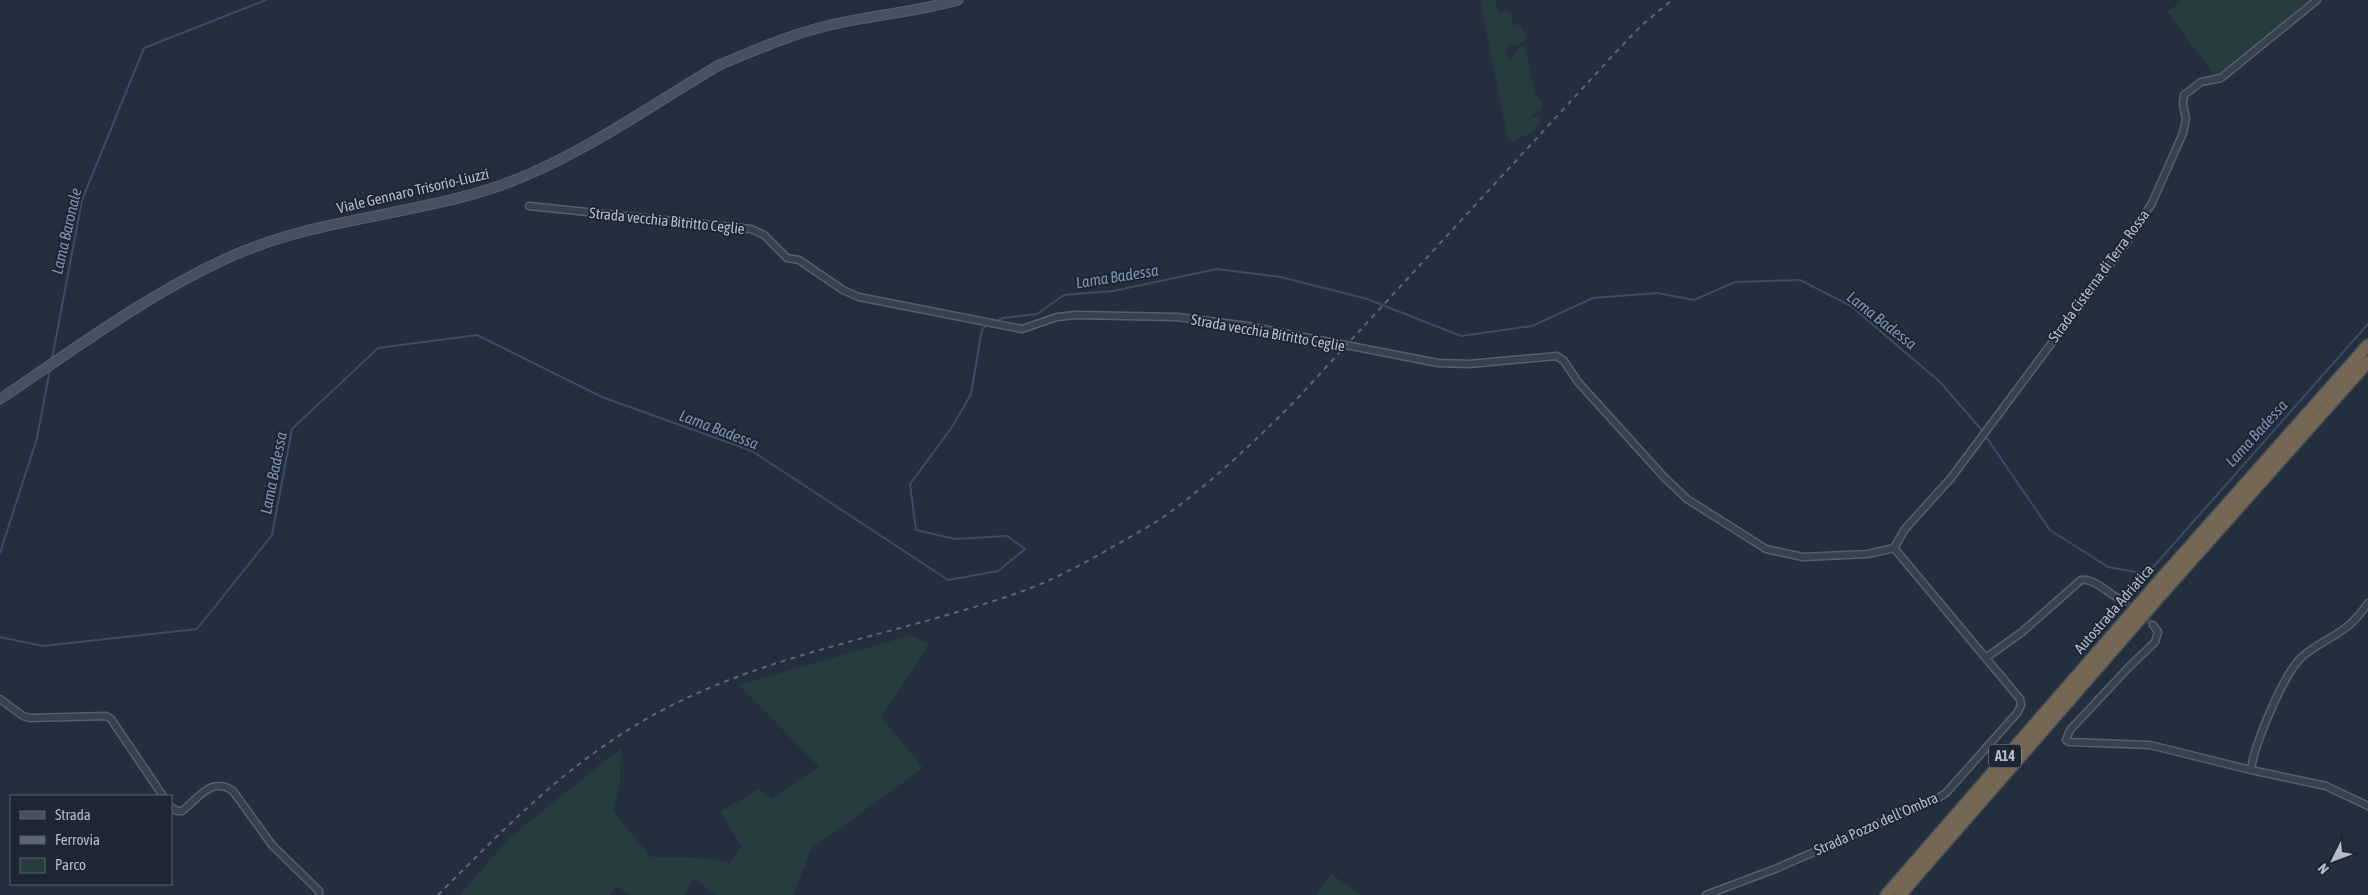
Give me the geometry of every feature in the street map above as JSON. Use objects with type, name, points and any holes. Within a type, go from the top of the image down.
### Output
[{"type":"highway","name":"Autostrada Adriatica","points":[[1900,895],[2130,622],[2368,345]]},
{"type":"highway","name":"Autostrada Adriatica","points":[[2156,592],[2368,362]]},
{"type":"highway","name":"Autostrada Adriatica","points":[[1886,895],[2130,622]]},
{"type":"main road","name":"Viale Gennaro Trisorio-Liuzzi","points":[[0,400],[158,294],[234,255],[298,233],[494,188],[554,163],[719,65],[738,57],[783,39],[830,25],[913,11],[958,0]]},
{"type":"street","name":"Strada Cisterna di Terra Rossa","points":[[1894,548],[1905,528],[1952,478],[2127,242],[2152,203],[2183,133],[2186,119],[2183,104],[2184,95],[2201,82],[2221,78],[2317,0]]},
{"type":"street","name":"Strada vecchia Bitritto Ceglie","points":[[529,206],[751,229],[764,234],[787,258],[798,260],[843,290],[859,297],[988,321],[1013,328],[1030,328],[1057,317],[1076,315],[1177,317],[1248,326],[1438,363],[1469,364],[1556,356],[1564,361],[1578,382],[1664,477],[1687,499],[1766,549],[1803,557],[1868,554],[1894,548]]},
{"type":"street","name":"Strada Pozzo dell'Ombra","points":[[1706,895],[1776,869],[1818,849],[1902,816],[1946,793],[2018,712],[2020,699],[1987,657],[1894,548]]},
{"type":"street","points":[[1987,657],[2022,632],[2081,580],[2091,581],[2110,595],[2125,601]]},
{"type":"street","points":[[2251,770],[2257,747],[2286,677],[2295,664],[2304,655],[2350,626],[2368,603]]},
{"type":"street","points":[[2153,625],[2158,632],[2155,642],[2128,667],[2070,730],[2066,740],[2069,742],[2150,745],[2326,786],[2368,806]]},
{"type":"street","points":[[0,699],[23,716],[30,718],[106,716],[111,719],[163,795]]},
{"type":"street","points":[[172,808],[177,811],[182,810],[211,787],[218,784],[225,786],[233,791],[272,845],[319,892],[319,895]]},
{"type":"green space","points":[[1480,0],[1495,0],[1498,12],[1509,12],[1512,15],[1513,25],[1518,24],[1526,34],[1526,39],[1518,45],[1509,46],[1506,49],[1506,55],[1510,58],[1513,57],[1517,48],[1525,47],[1535,95],[1543,104],[1539,112],[1532,114],[1530,118],[1537,116],[1542,120],[1531,133],[1513,141],[1507,136]]},
{"type":"green space","points":[[2183,0],[2312,0],[2216,77],[2167,12]]},
{"type":"green space","points":[[911,635],[929,644],[881,717],[923,768],[811,849],[793,895],[716,895],[694,878],[684,895],[631,895],[616,886],[609,895],[460,895],[508,839],[621,748],[620,783],[613,811],[651,857],[703,858],[729,863],[742,846],[720,812],[759,789],[772,799],[819,767],[739,685]]},
{"type":"green space","points":[[1331,874],[1362,895],[1317,895]]},
{"type":"waterway","name":"Lama Baronale","points":[[52,359],[82,200],[144,48],[266,0]]},
{"type":"waterway","name":"Lama Badessa","points":[[995,322],[1003,318],[1037,314],[1064,295],[1113,291],[1217,269],[1281,277],[1367,299],[1461,336],[1532,326],[1593,298],[1657,293],[1694,300],[1735,282],[1800,280],[1851,306],[1940,382],[1980,428],[2050,530],[2108,567],[2147,574],[2368,324]]},
{"type":"waterway","name":"Lama Badessa","points":[[0,637],[43,646],[197,629],[272,535],[292,429],[378,348],[477,335],[602,397],[752,451],[948,580],[998,571],[1025,549],[1007,536],[955,539],[916,530],[910,484],[952,427],[971,394],[982,329],[988,325]]},
{"type":"waterway","name":"Lama Baronale","points":[[0,553],[37,438],[50,369]]},
{"type":"tunnel","points":[[2125,601],[2153,625]]},
{"type":"railway","points":[[438,895],[490,843],[569,772],[597,751],[659,712],[702,691],[747,673],[792,658],[978,606],[1034,587],[1088,561],[1165,516],[1232,462],[1294,402],[1616,52],[1642,25],[1672,0]]}]
